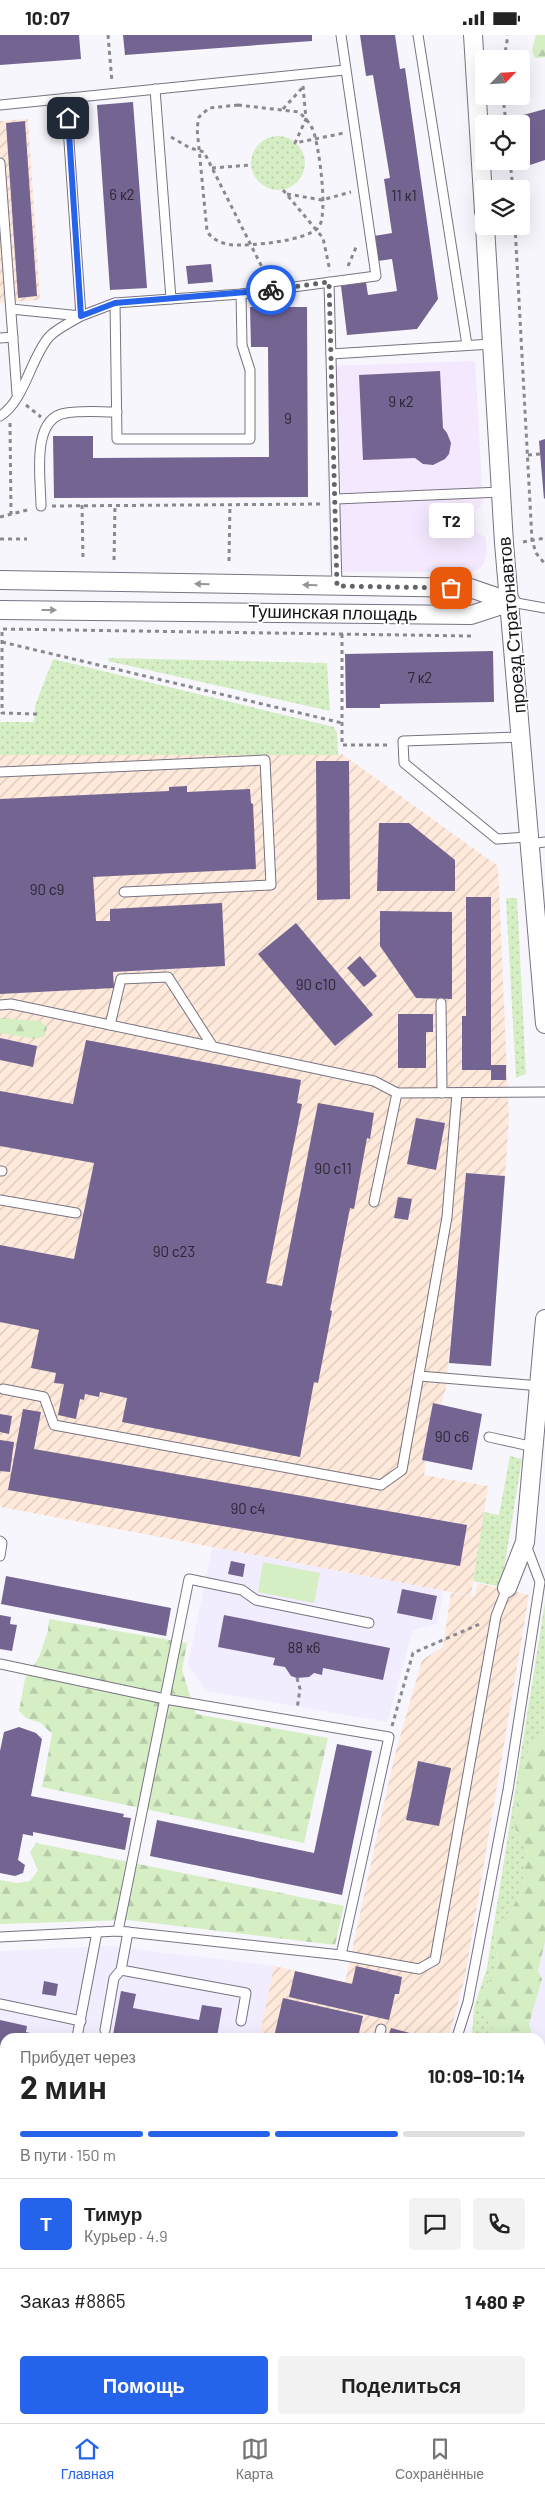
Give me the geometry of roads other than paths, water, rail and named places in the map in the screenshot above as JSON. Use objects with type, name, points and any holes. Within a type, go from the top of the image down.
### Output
[{"type":"street","points":[[473,35],[482,180]]},
{"type":"street","name":"проезд Стратонавтов","points":[[485,235],[501,492],[522,737],[535,841],[545,1024]]},
{"type":"street","name":"Тушинская площадь","points":[[0,580],[470,588],[511,602]]},
{"type":"street","name":"Тушинская площадь","points":[[0,609],[471,615],[511,602]]},
{"type":"street","points":[[507,1589],[524,1542],[545,1319]]},
{"type":"lane","points":[[0,415],[17,394],[49,337],[81,316],[115,303],[241,294],[376,276],[341,35]]},
{"type":"lane","points":[[418,35],[467,345]]},
{"type":"lane","points":[[0,105],[345,70]]},
{"type":"lane","points":[[155,89],[171,299]]},
{"type":"lane","points":[[66,98],[81,316]]},
{"type":"lane","points":[[0,163],[4,280],[11,309],[17,394]]},
{"type":"lane","points":[[334,282],[332,354],[337,586]]},
{"type":"lane","points":[[115,303],[117,439],[250,439],[250,370],[242,345],[241,294]]},
{"type":"lane","points":[[11,309],[81,316]]},
{"type":"lane","points":[[0,338],[13,337]]},
{"type":"lane","points":[[332,354],[492,344]]},
{"type":"lane","points":[[41,506],[40,445],[43,432],[49,423],[65,413],[117,411]]},
{"type":"lane","points":[[336,501],[501,492]]},
{"type":"lane","points":[[511,602],[545,608]]},
{"type":"lane","points":[[522,737],[403,741],[404,763],[497,839],[535,841]]},
{"type":"lane","points":[[0,772],[265,760],[271,885],[124,892]]},
{"type":"lane","points":[[110,1025],[121,979],[168,977],[213,1047]]},
{"type":"lane","points":[[441,1003],[442,1093]]},
{"type":"lane","points":[[0,1005],[11,1004],[374,1081],[397,1093],[545,1092]]},
{"type":"lane","points":[[374,1202],[397,1093]]},
{"type":"lane","points":[[2,1389],[44,1397],[54,1425],[380,1485],[402,1470],[447,1217],[457,1093]]},
{"type":"lane","points":[[0,1200],[76,1213]]},
{"type":"lane","points":[[419,1376],[540,1386]]},
{"type":"lane","points":[[489,1437],[534,1447]]},
{"type":"lane","points":[[0,1541],[2,1543],[0,1555]]},
{"type":"lane","points":[[458,2033],[468,2002],[506,1799],[542,1583],[524,1542]]},
{"type":"lane","points":[[118,1931],[189,1579],[242,1590],[256,1600],[369,1623]]},
{"type":"lane","points":[[0,1937],[118,1931],[341,1955],[419,1969],[435,1960],[496,1617],[507,1589]]},
{"type":"lane","points":[[0,1667],[165,1699],[389,1737],[341,1955]]},
{"type":"lane","points":[[78,2033],[97,1932]]},
{"type":"lane","points":[[104,2030],[114,1978],[121,1970],[128,1932]]},
{"type":"lane","points":[[121,1970],[246,1993],[242,2021]]},
{"type":"lane","points":[[0,2004],[80,2021]]},
{"type":"place","name":"T2","points":[[451,588]]}]
